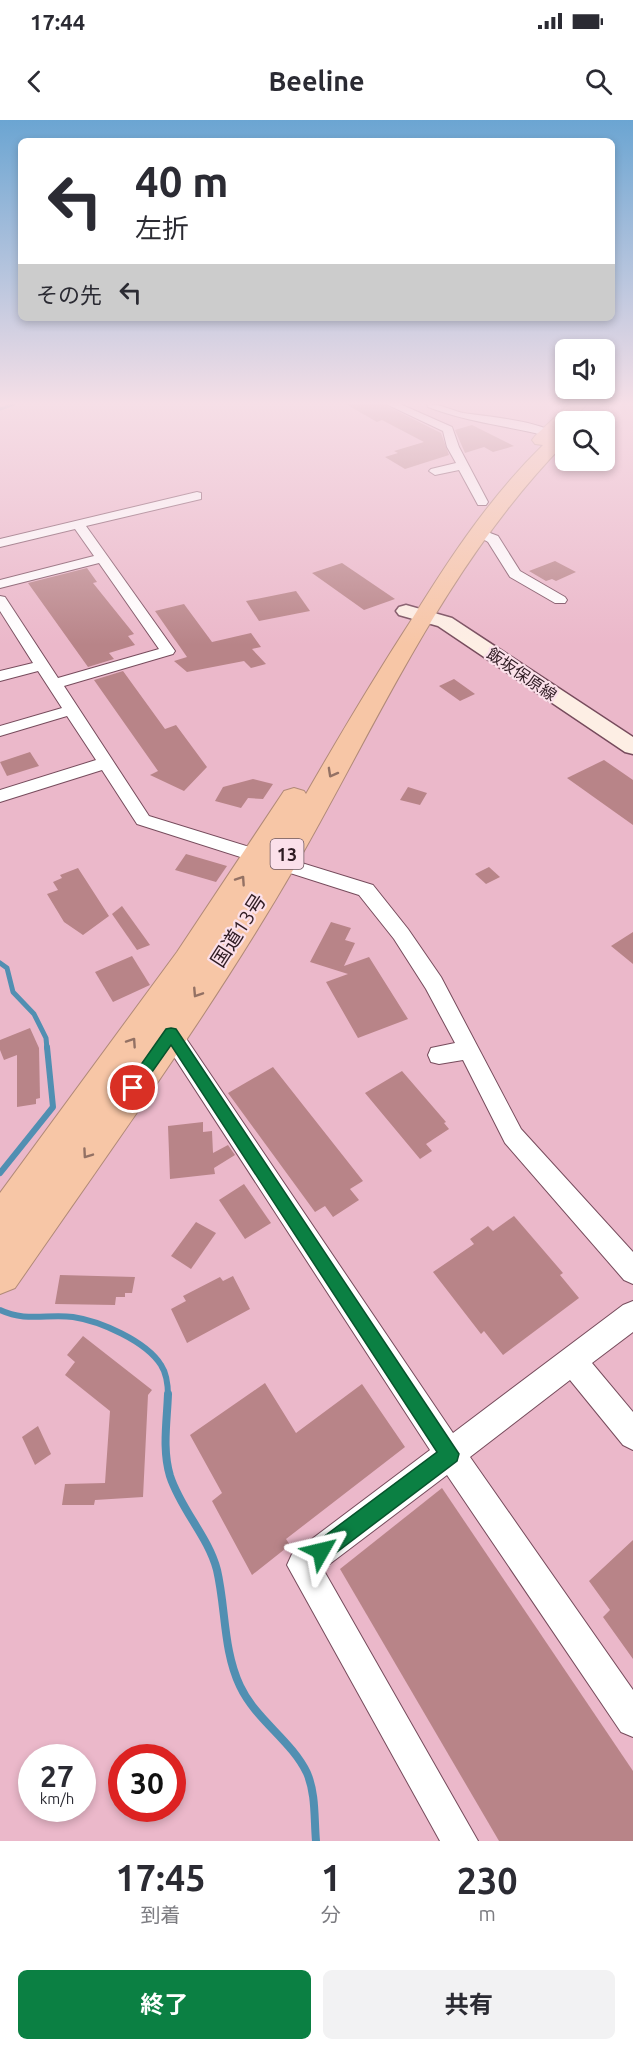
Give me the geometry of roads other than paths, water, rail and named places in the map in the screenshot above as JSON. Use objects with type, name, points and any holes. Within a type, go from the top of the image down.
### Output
[{"type":"highway","name":"国道13号","points":[[0,1274],[171,1034],[270,859],[367,709],[415,613],[482,502],[501,484]]},
{"type":"highway","name":"国道13号","points":[[415,613],[517,484]]},
{"type":"highway","name":"国道13号","points":[[0,1226],[130,1045],[270,859]]},
{"type":"main road","name":"飯坂保原線","points":[[415,613],[445,622],[633,747]]},
{"type":"street","points":[[473,484],[482,502]]},
{"type":"street","points":[[0,543],[197,496]]},
{"type":"street","points":[[54,684],[168,651],[78,524]]},
{"type":"street","points":[[477,532],[493,539],[515,574],[560,600]]},
{"type":"street","points":[[0,584],[102,558]]},
{"type":"street","points":[[0,600],[143,820],[366,890],[401,934],[434,983],[496,1107],[513,1136],[633,1271]]},
{"type":"street","points":[[0,632],[18,628]]},
{"type":"street","points":[[0,676],[42,665]]},
{"type":"street","points":[[0,731],[71,710]]},
{"type":"street","points":[[0,796],[105,763]]},
{"type":"street","points":[[171,1034],[450,1454],[633,1720]]},
{"type":"street","points":[[439,1055],[469,1050]]},
{"type":"street","points":[[460,1841],[303,1565],[633,1315]]},
{"type":"street","points":[[572,1361],[633,1436]]},
{"type":"waterway","points":[[0,963],[7,968],[13,992],[34,1014],[46,1038],[47,1049]]},
{"type":"waterway","points":[[0,1173],[53,1107],[47,1047]]},
{"type":"waterway","points":[[0,1310],[27,1317],[63,1316],[84,1319],[134,1340],[154,1356],[161,1365],[167,1380],[168,1395]]},
{"type":"waterway","points":[[168,1395],[166,1456],[170,1476],[217,1570],[234,1672],[247,1698],[292,1750],[307,1773],[313,1798],[316,1841]]}]
